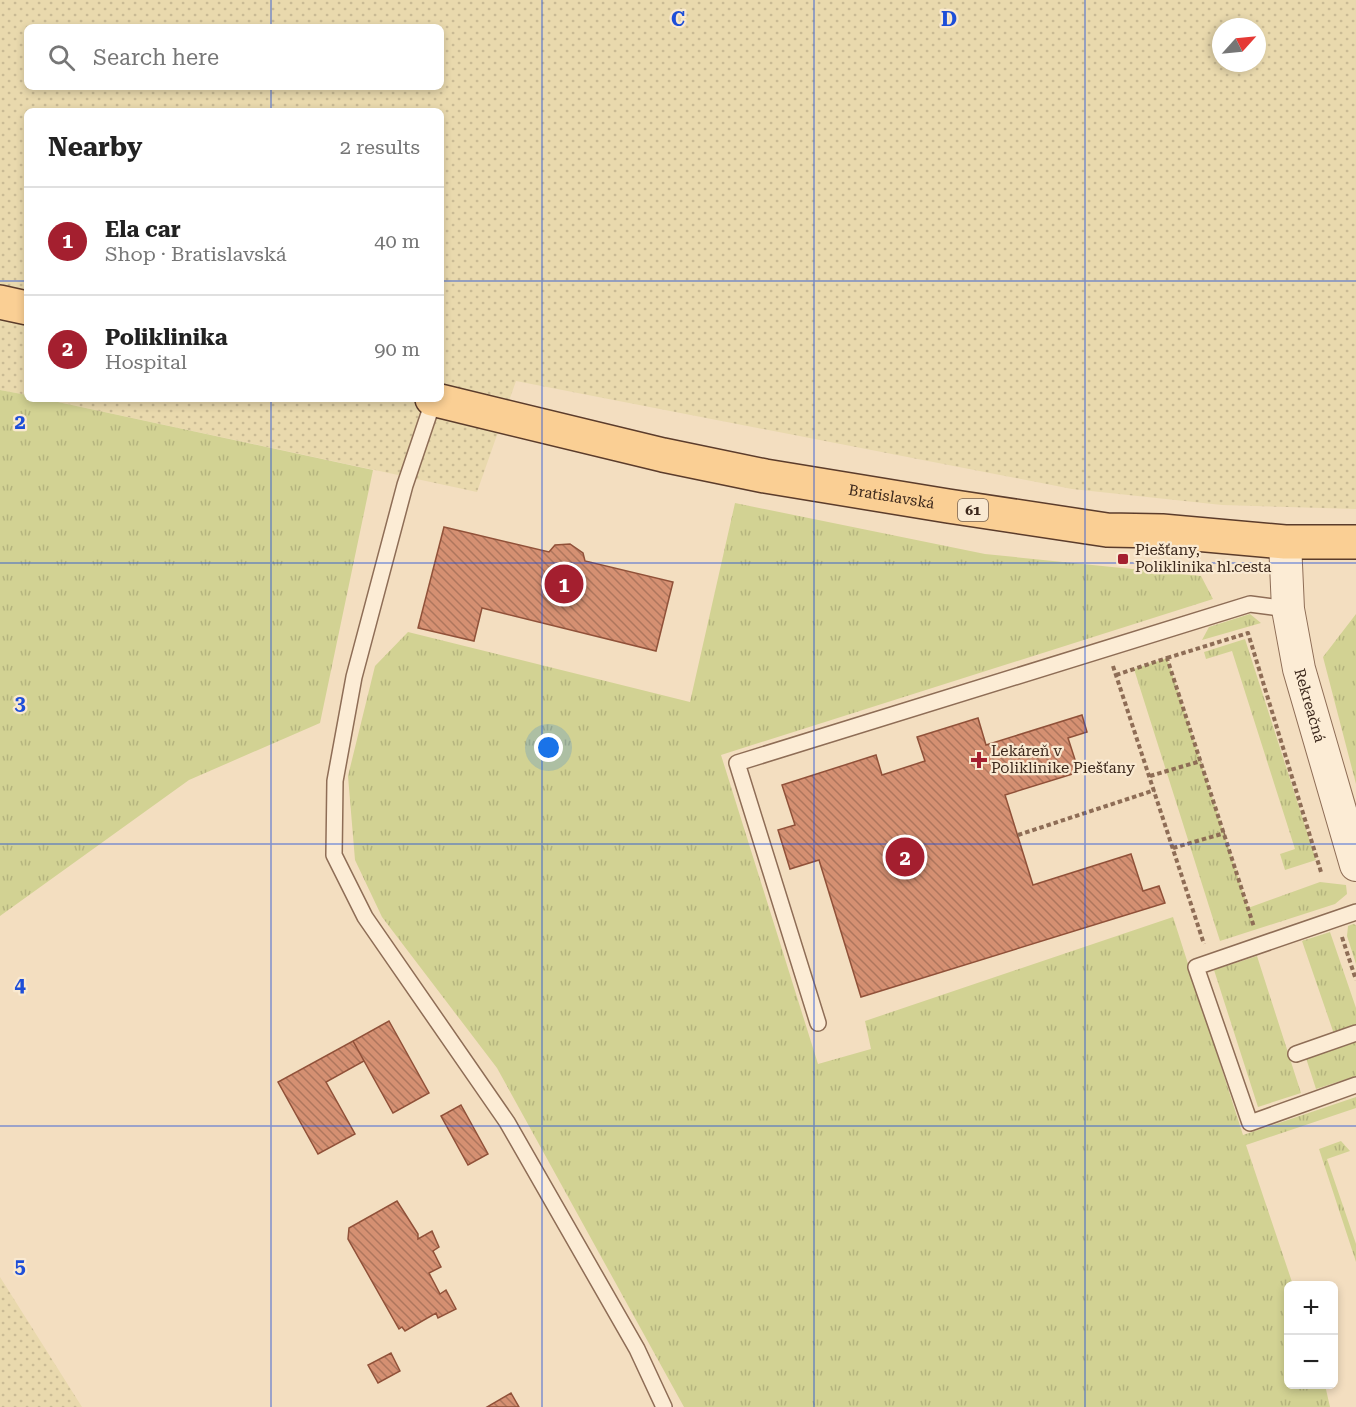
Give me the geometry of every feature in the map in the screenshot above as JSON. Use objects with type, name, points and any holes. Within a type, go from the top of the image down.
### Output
[{"type":"main road","name":"Bratislavská","points":[[444,402],[663,455],[797,481],[1107,530],[1162,531],[1285,542],[1356,542]]},
{"type":"street","name":"Rekreačná","points":[[1285,542],[1288,609],[1299,669],[1356,866]]},
{"type":"lane","points":[[432,402],[405,485],[354,677],[335,781],[334,855],[365,918],[507,1122],[637,1349],[664,1407]]},
{"type":"lane","points":[[818,1023],[738,763],[1250,604],[1288,609]]},
{"type":"lane","points":[[1356,912],[1196,967],[1250,1123],[1356,1085]]},
{"type":"lane","points":[[1296,1054],[1356,1033]]},
{"type":"path","points":[[1116,675],[1248,633],[1321,872]]},
{"type":"path","points":[[1107,648],[1210,962]]},
{"type":"path","points":[[1167,658],[1260,946]]},
{"type":"path","points":[[1150,776],[1201,761]]},
{"type":"path","points":[[1018,835],[1155,790]]},
{"type":"path","points":[[1173,848],[1225,833]]},
{"type":"path","points":[[1336,919],[1356,980]]},
{"type":"shaded area","points":[[0,0],[1356,0],[1356,509],[1222,505],[1072,489],[516,381],[477,492],[58,402],[444,402],[444,108],[24,108],[24,394],[0,390]]},
{"type":"shaded area","points":[[0,1277],[82,1407],[0,1407]]},
{"type":"green space","points":[[0,390],[24,394],[24,402],[58,402],[373,470],[320,723],[189,780],[0,916]]},
{"type":"green space","points":[[735,503],[985,554],[1201,576],[1213,599],[721,755],[818,1064],[871,1049],[865,1021],[1173,917],[1243,1135],[1356,1097],[1356,1108],[1246,1145],[1292,1281],[1284,1281],[1284,1389],[1326,1389],[1330,1407],[684,1407],[497,1068],[382,917],[355,860],[348,776],[375,666],[408,632],[690,702]]},
{"type":"green space","points":[[1250,614],[1261,623],[1202,640],[1209,627]]},
{"type":"green space","points":[[1356,614],[1356,784],[1323,657]]},
{"type":"green space","points":[[1245,639],[1316,860],[1285,870],[1280,854],[1295,849],[1232,651],[1206,659],[1204,652]]},
{"type":"green space","points":[[1167,658],[1248,908],[1320,882],[1346,885],[1347,894],[1335,904],[1220,941],[1134,669]]},
{"type":"green space","points":[[1356,925],[1356,964],[1347,936],[1348,926]]},
{"type":"green space","points":[[1330,932],[1356,1008],[1356,1026],[1334,1034],[1302,941]]},
{"type":"green space","points":[[1257,956],[1301,1093],[1258,1107],[1214,970]]},
{"type":"green space","points":[[1356,1042],[1356,1076],[1316,1089],[1306,1058]]},
{"type":"green space","points":[[1341,1141],[1350,1151],[1327,1159],[1356,1244],[1356,1262],[1319,1149]]},
{"type":"building","points":[[444,527],[549,552],[555,545],[570,544],[583,553],[585,561],[673,582],[656,651],[482,608],[474,641],[418,628]]},
{"type":"building","points":[[1082,715],[1087,732],[1068,738],[1079,772],[1005,795],[1033,885],[1131,854],[1143,891],[1159,886],[1165,903],[861,997],[819,860],[790,869],[778,830],[795,825],[782,785],[876,755],[882,775],[925,761],[917,737],[978,718],[986,745]]},
{"type":"building","points":[[389,1021],[429,1093],[393,1113],[353,1041]]},
{"type":"building","points":[[353,1041],[364,1061],[326,1082],[355,1134],[318,1154],[278,1082]]},
{"type":"building","points":[[461,1105],[488,1154],[468,1165],[441,1116]]},
{"type":"building","points":[[397,1201],[418,1234],[418,1239],[432,1231],[439,1247],[433,1251],[441,1267],[429,1273],[440,1294],[446,1290],[456,1309],[438,1318],[436,1313],[405,1331],[402,1327],[399,1329],[348,1239],[349,1228]]},
{"type":"building","points":[[391,1353],[400,1371],[378,1383],[368,1365]]},
{"type":"building","points":[[511,1393],[519,1407],[487,1407]]},
{"type":"place","name":"Piešťany, Poliklinika hl.cesta","points":[[1123,559]]},
{"type":"place","name":"Ela car","points":[[564,584]]},
{"type":"place","name":"Lekáreň v Poliklinike Piešťany","points":[[979,760]]},
{"type":"place","name":"Poliklinika","points":[[905,857]]}]
